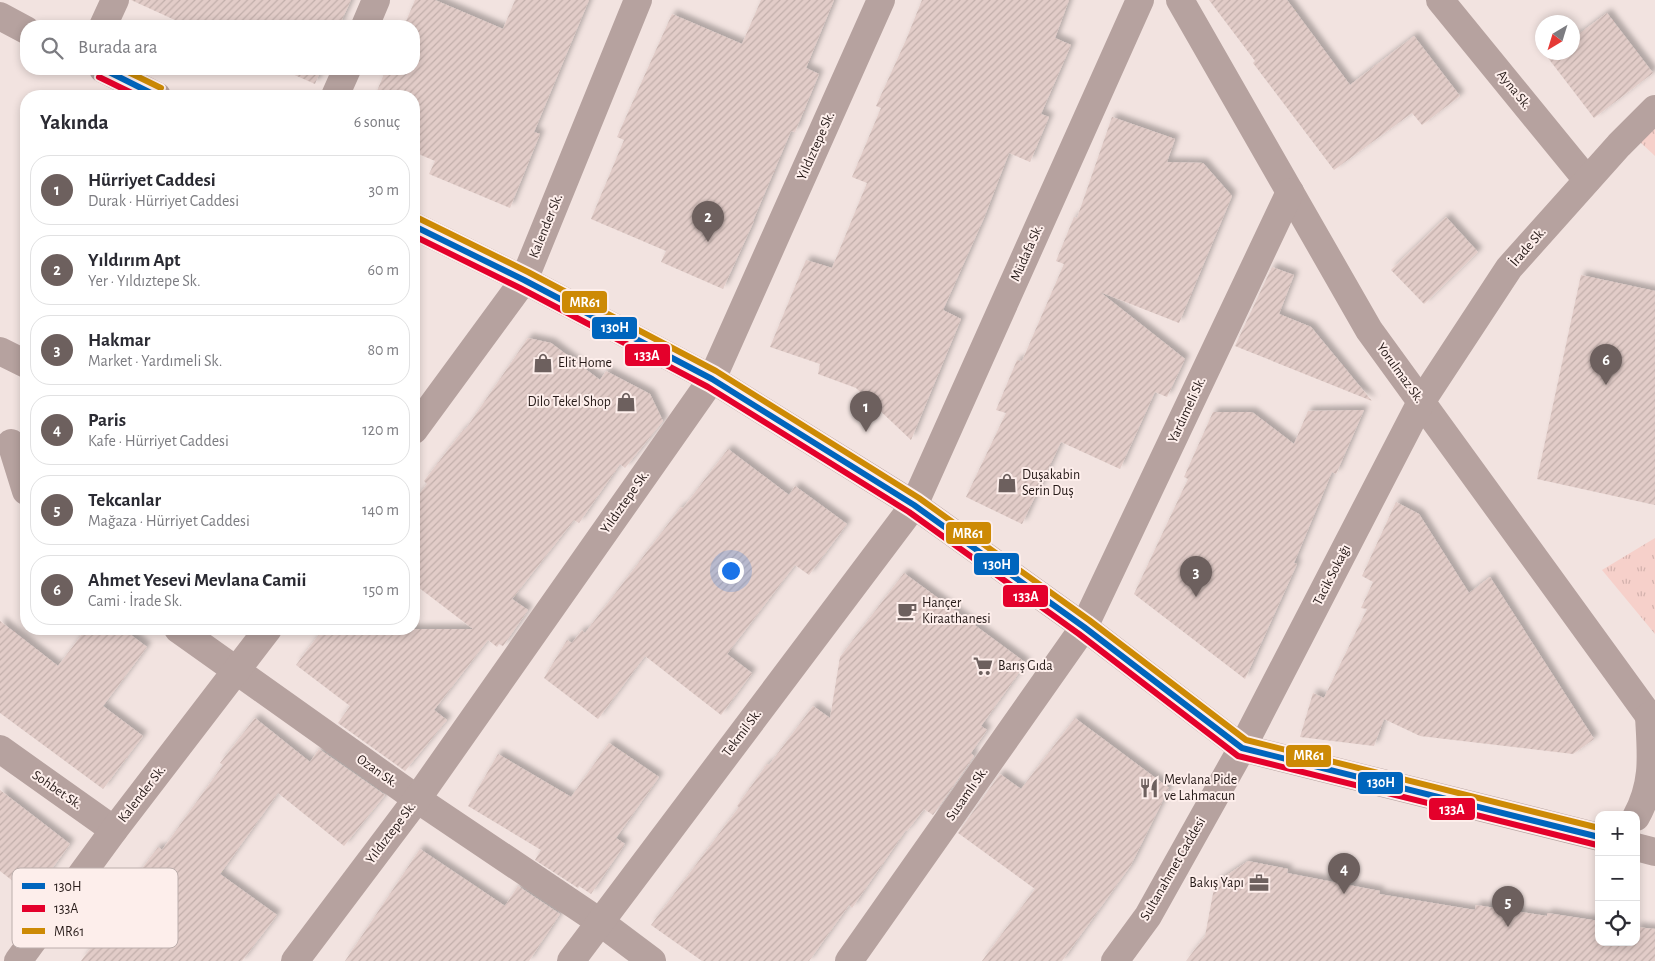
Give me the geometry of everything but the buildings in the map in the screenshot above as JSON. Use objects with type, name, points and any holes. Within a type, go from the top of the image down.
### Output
[{"type":"street","points":[[106,20],[115,0]]},
{"type":"street","points":[[368,20],[376,0]]},
{"type":"street","name":"Kalender Sk.","points":[[420,422],[524,280],[638,0]]},
{"type":"street","name":"Yıldıztepe Sk.","points":[[295,961],[417,799],[712,378],[881,0]]},
{"type":"street","name":"Müdafa Sk.","points":[[914,505],[1140,0]]},
{"type":"street","name":"Yorulmaz Sk.","points":[[1180,0],[1369,330],[1652,720]]},
{"type":"street","name":"Ayna Sk.","points":[[1440,0],[1587,180]]},
{"type":"street","points":[[0,16],[20,27]]},
{"type":"street","points":[[115,75],[145,90]]},
{"type":"street","points":[[338,90],[344,75]]},
{"type":"street","name":"İrade Sk.","points":[[1421,402],[1509,268],[1619,145],[1655,109]]},
{"type":"street","name":"Yardımeli Sk.","points":[[1084,628],[1290,192]]},
{"type":"street","points":[[420,229],[524,280],[712,378],[914,505],[1084,628],[1242,748],[1595,836]]},
{"type":"street","points":[[0,351],[20,361]]},
{"type":"street","name":"Tacik Sokağı","points":[[1242,748],[1421,402]]},
{"type":"street","points":[[13,442],[20,468]]},
{"type":"street","name":"Tekmil Sk.","points":[[571,961],[914,505]]},
{"type":"street","name":"Susamlı Sk.","points":[[849,961],[1084,628]]},
{"type":"street","name":"Ozan Sk.","points":[[186,635],[417,799],[600,922],[652,961]]},
{"type":"street","name":"Kalender Sk.","points":[[86,868],[264,635]]},
{"type":"street","points":[[1640,811],[1645,802],[1652,768],[1652,720]]},
{"type":"street","name":"Sultanahmet Caddesi","points":[[1115,961],[1148,916],[1242,748]]},
{"type":"street","name":"Sohbet Sk.","points":[[0,749],[114,830]]},
{"type":"street","points":[[1640,848],[1655,852]]},
{"type":"street","name":"Kalender Sk.","points":[[18,961],[28,948]]},
{"type":"green space","points":[[1655,128],[1655,156],[1640,142]]},
{"type":"green space","points":[[1655,538],[1655,634],[1602,570]]},
{"type":"transit line","name":"130H","points":[[115,75],[145,90]]},
{"type":"transit line","name":"MR61","points":[[134,75],[161,88]]},
{"type":"transit line","name":"133A","points":[[99,77],[126,90]]},
{"type":"transit line","name":"MR61","points":[[420,219],[528,272],[716,371],[919,498],[1089,620],[1246,740],[1595,827]]},
{"type":"transit line","name":"130H","points":[[420,229],[524,280],[712,379],[914,505],[1084,627],[1242,748],[1595,836]]},
{"type":"transit line","name":"133A","points":[[420,239],[520,288],[708,387],[909,512],[1079,634],[1238,756],[1595,845]]},
{"type":"place","name":"Yıldırım Apt","points":[[708,242]]},
{"type":"place","name":"Elit Home","points":[[543,363]]},
{"type":"place","name":"Ahmet Yesevi Mevlana Camii","points":[[1606,385]]},
{"type":"place","name":"Dilo Tekel Shop","points":[[626,402]]},
{"type":"place","name":"Hürriyet Caddesi","points":[[866,432]]},
{"type":"place","name":"Duşakabin Serin Duş","points":[[1007,483]]},
{"type":"place","name":"Hakmar","points":[[1196,597]]},
{"type":"place","name":"Hançer Kiraathanesi","points":[[907,611]]},
{"type":"place","name":"Barış Gıda","points":[[983,666]]},
{"type":"place","name":"Mevlana Pide ve Lahmacun","points":[[1149,788]]},
{"type":"place","name":"Bakış Yapı","points":[[1259,883]]},
{"type":"place","name":"Paris","points":[[1344,894]]},
{"type":"place","name":"Tekcanlar","points":[[1508,927]]}]
